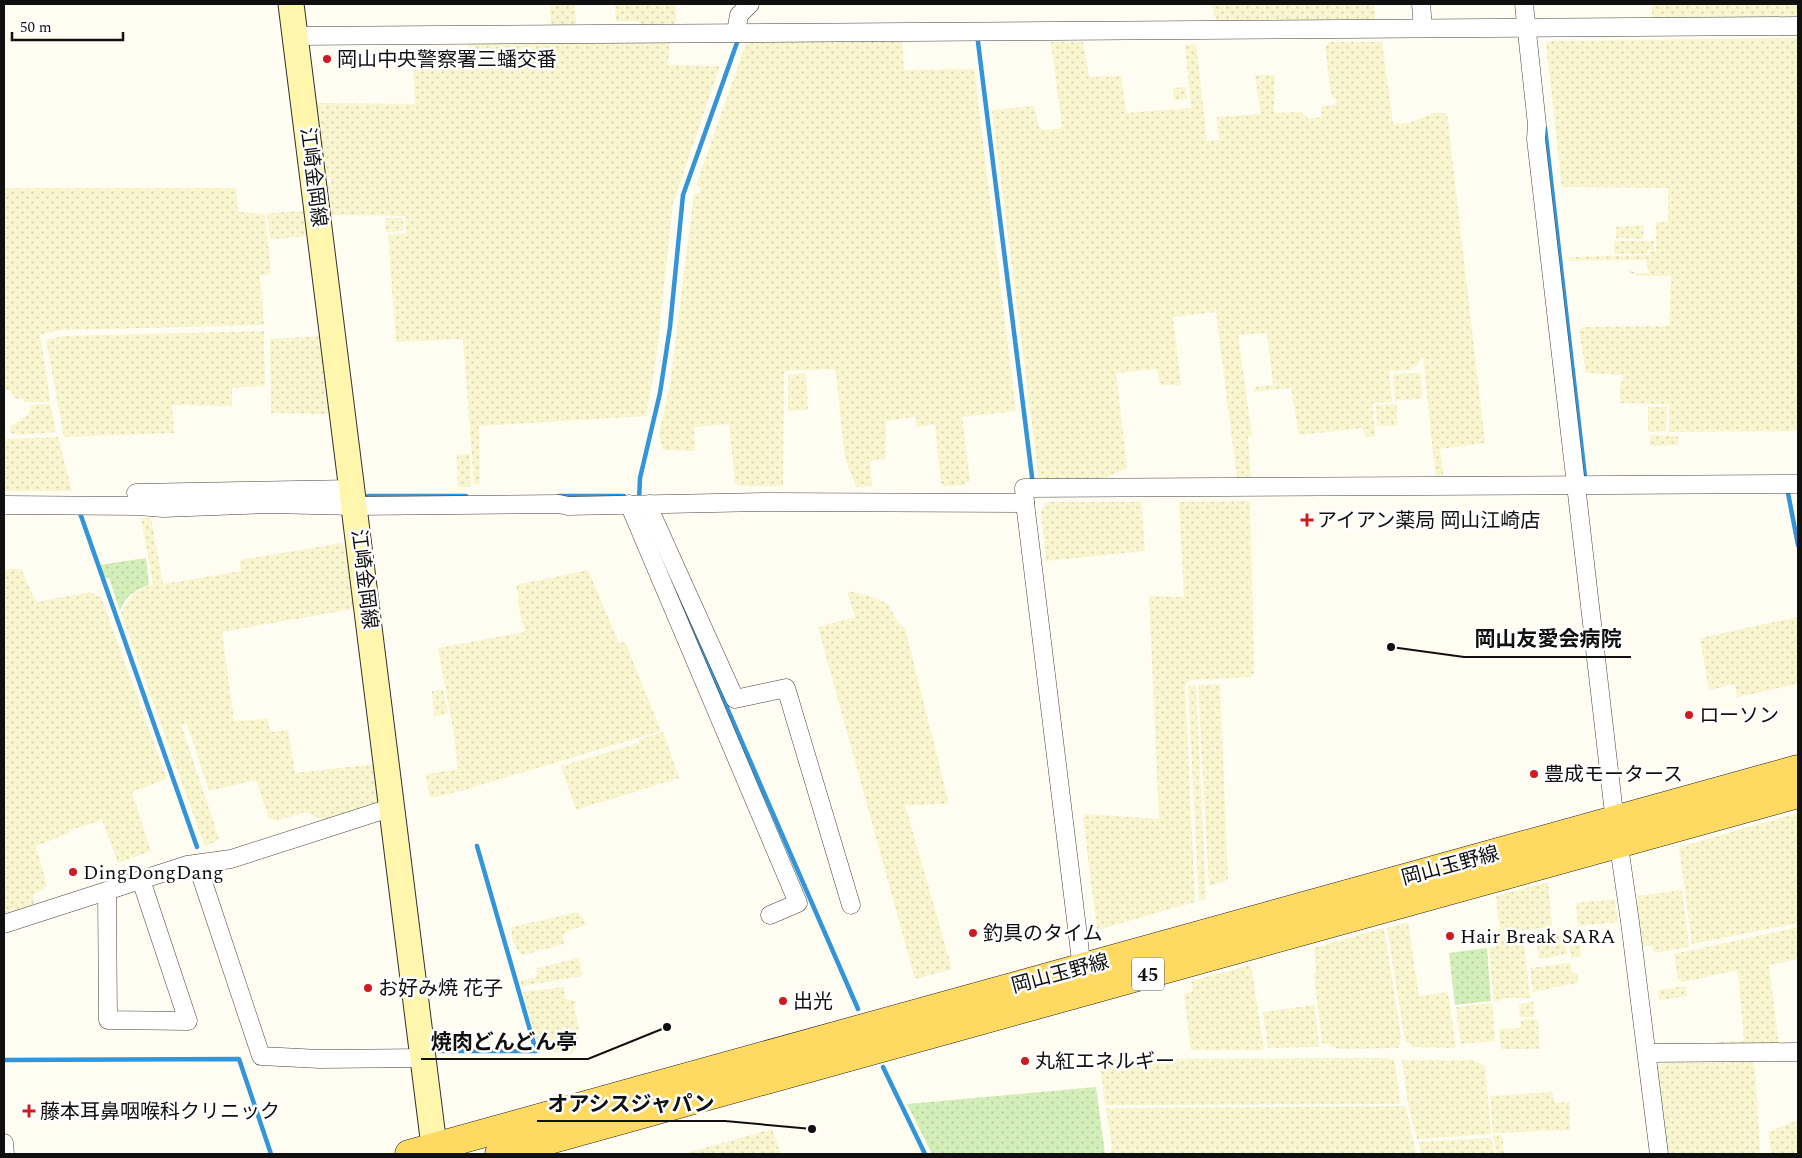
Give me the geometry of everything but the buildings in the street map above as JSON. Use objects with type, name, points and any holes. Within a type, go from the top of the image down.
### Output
[{"type":"main road","name":"江崎金岡線","points":[[291,4],[355,498],[424,1058],[426,1152]]},
{"type":"main road","name":"岡山玉野線","points":[[1617,832],[1798,769]]},
{"type":"main road","name":"岡山玉野線","points":[[426,1152],[1083,979],[1617,832],[1798,794]]},
{"type":"main road","name":"岡山玉野線","points":[[499,1154],[1083,979]]},
{"type":"street","points":[[739,32],[739,15],[750,4]]},
{"type":"street","points":[[1421,4],[1423,28]]},
{"type":"street","points":[[1524,4],[1538,149],[1617,832],[1648,1053],[1659,1154]]},
{"type":"street","points":[[296,36],[1798,26]]},
{"type":"street","points":[[136,493],[639,504],[1028,493],[1578,485],[1798,484]]},
{"type":"street","points":[[1028,493],[1083,979]]},
{"type":"street","points":[[4,505],[139,506],[163,508],[269,504],[355,498]]},
{"type":"street","points":[[639,504],[652,515],[735,700],[786,688],[851,904]]},
{"type":"street","points":[[639,504],[798,903],[770,915]]},
{"type":"street","points":[[4,924],[196,864],[232,859],[393,807]]},
{"type":"street","points":[[196,864],[261,1056],[330,1059],[424,1058]]},
{"type":"street","points":[[107,891],[108,1020],[188,1021],[141,880]]},
{"type":"street","points":[[1648,1053],[1798,1052]]},
{"type":"street","points":[[4,1143],[5,1154]]},
{"type":"shaded area","points":[[550,4],[575,4],[576,24],[551,25]]},
{"type":"shaded area","points":[[615,4],[676,4],[676,26],[645,27],[638,21],[616,21]]},
{"type":"shaded area","points":[[1212,4],[1374,4],[1376,25],[1219,23],[1214,16]]},
{"type":"shaded area","points":[[1652,4],[1798,4],[1798,22],[1652,22]]},
{"type":"shaded area","points":[[1798,38],[1798,431],[1669,432],[1669,404],[1620,403],[1620,384],[1623,380],[1623,375],[1586,373],[1579,330],[1582,327],[1669,326],[1671,276],[1638,276],[1629,272],[1630,270],[1635,273],[1649,273],[1646,260],[1569,261],[1569,257],[1649,255],[1650,251],[1656,251],[1656,222],[1668,222],[1668,188],[1562,187],[1546,43],[1553,41]]},
{"type":"shaded area","points":[[751,40],[902,42],[904,70],[974,69],[1016,411],[962,417],[970,481],[964,485],[943,486],[941,483],[935,424],[917,427],[915,417],[886,421],[886,459],[870,461],[872,486],[856,487],[845,458],[836,372],[832,369],[784,371],[783,486],[741,486],[735,483],[729,424],[694,427],[695,451],[663,450],[659,434],[670,385],[694,194],[699,193],[701,188],[696,185],[746,44],[749,44]]},
{"type":"shaded area","points":[[468,42],[670,42],[668,65],[720,66],[673,203],[656,360],[646,416],[479,426],[480,484],[474,484],[463,339],[396,342],[388,234],[406,234],[405,216],[331,215],[327,184],[331,183],[330,177],[326,177],[317,103],[415,104],[413,66],[469,67]]},
{"type":"shaded area","points":[[1051,42],[1083,42],[1089,77],[1121,76],[1126,113],[1191,108],[1185,45],[1196,44],[1207,141],[1219,140],[1217,117],[1261,114],[1255,75],[1275,75],[1274,113],[1301,112],[1309,119],[1322,117],[1321,106],[1335,105],[1337,101],[1331,95],[1325,46],[1329,42],[1382,42],[1393,124],[1409,123],[1434,113],[1447,113],[1485,443],[1440,449],[1444,480],[1436,481],[1423,357],[1410,370],[1389,371],[1392,402],[1373,403],[1375,436],[1365,437],[1363,428],[1299,435],[1291,388],[1254,392],[1254,387],[1273,385],[1267,333],[1238,335],[1252,436],[1248,437],[1251,479],[1245,481],[1242,478],[1237,478],[1216,312],[1173,317],[1181,385],[1160,385],[1157,369],[1116,373],[1127,468],[1097,482],[1039,480],[992,110],[1034,106],[1039,127],[1043,130],[1062,127]]},
{"type":"shaded area","points":[[1185,87],[1187,99],[1174,100],[1173,88]]},
{"type":"shaded area","points":[[4,188],[236,188],[238,212],[265,214],[271,274],[260,275],[264,325],[60,330],[40,335],[49,402],[24,402],[23,399],[13,398],[12,391],[4,390]]},
{"type":"shaded area","points":[[311,211],[314,236],[270,239],[267,213]]},
{"type":"shaded area","points":[[385,218],[403,218],[404,231],[386,232]]},
{"type":"shaded area","points":[[1644,225],[1643,239],[1616,238],[1616,227]]},
{"type":"shaded area","points":[[1614,241],[1654,241],[1654,250],[1647,250],[1647,254],[1614,254]]},
{"type":"shaded area","points":[[264,331],[265,386],[232,388],[232,406],[172,405],[174,433],[64,437],[46,340],[63,336]]},
{"type":"shaded area","points":[[324,336],[333,414],[271,413],[270,339]]},
{"type":"shaded area","points":[[806,373],[808,410],[788,411],[788,375]]},
{"type":"shaded area","points":[[1393,374],[1421,374],[1422,398],[1395,401]]},
{"type":"shaded area","points":[[50,404],[56,432],[19,435],[11,433],[10,427],[29,414],[31,405]]},
{"type":"shaded area","points":[[1397,404],[1397,426],[1377,426],[1376,405]]},
{"type":"shaded area","points":[[1648,407],[1667,407],[1666,431],[1648,432]]},
{"type":"shaded area","points":[[1650,435],[1678,436],[1678,445],[1650,446]]},
{"type":"shaded area","points":[[58,437],[72,491],[5,491],[4,439]]},
{"type":"shaded area","points":[[457,454],[470,454],[471,487],[458,487]]},
{"type":"shaded area","points":[[1250,501],[1254,673],[1250,677],[1193,680],[1187,682],[1185,686],[1195,902],[1097,930],[1083,817],[1086,814],[1159,819],[1149,596],[1184,597],[1179,502]]},
{"type":"shaded area","points":[[1046,502],[1141,502],[1145,551],[1046,561],[1041,511]]},
{"type":"shaded area","points":[[141,518],[151,518],[163,584],[241,571],[240,560],[341,543],[352,553],[358,608],[222,632],[234,721],[268,719],[270,732],[288,730],[295,773],[376,764],[379,803],[325,821],[306,812],[276,821],[269,818],[256,780],[209,791],[187,724],[181,724],[219,839],[205,847],[121,613],[134,593],[153,584]]},
{"type":"shaded area","points":[[4,567],[5,569],[21,569],[36,602],[90,592],[101,597],[167,779],[132,792],[151,851],[118,863],[102,820],[71,830],[69,833],[36,846],[47,886],[33,895],[35,905],[4,914]]},
{"type":"shaded area","points":[[588,570],[619,643],[625,642],[661,731],[464,790],[430,798],[426,774],[458,769],[454,735],[438,648],[525,632],[517,600],[519,598],[516,585]]},
{"type":"shaded area","points":[[847,591],[868,595],[888,604],[897,621],[905,628],[949,804],[905,805],[952,969],[915,979],[818,627],[855,617]]},
{"type":"shaded area","points":[[1798,617],[1798,684],[1737,697],[1735,684],[1709,690],[1700,638]]},
{"type":"shaded area","points":[[1220,684],[1228,880],[1209,886],[1198,685]]},
{"type":"shaded area","points":[[1196,685],[1206,899],[1199,901],[1188,686]]},
{"type":"shaded area","points":[[443,689],[448,713],[434,717],[432,691]]},
{"type":"shaded area","points":[[663,732],[679,778],[576,810],[561,766],[639,743],[639,740]]},
{"type":"shaded area","points":[[1798,813],[1798,923],[1692,944],[1679,847]]},
{"type":"shaded area","points":[[1548,882],[1552,927],[1500,932],[1496,896]]},
{"type":"shaded area","points":[[1682,890],[1689,947],[1654,953],[1652,945],[1640,947],[1636,914],[1638,896]]},
{"type":"shaded area","points":[[1615,899],[1618,922],[1578,926],[1576,903]]},
{"type":"shaded area","points":[[578,912],[587,924],[566,932],[563,936],[564,944],[523,955],[518,951],[512,939],[512,927]]},
{"type":"shaded area","points":[[1408,922],[1419,996],[1448,992],[1456,1048],[1413,1047],[1405,1041],[1387,928]]},
{"type":"shaded area","points":[[1798,927],[1798,959],[1769,965],[1779,1047],[1715,1046],[1715,1042],[1744,1041],[1738,970],[1682,982],[1678,979],[1674,954]]},
{"type":"shaded area","points":[[1384,928],[1401,1036],[1398,1048],[1339,1049],[1322,1043],[1314,975],[1316,971],[1314,948]]},
{"type":"shaded area","points":[[1523,934],[1530,998],[1507,998],[1494,1002],[1489,948],[1499,945],[1500,936]]},
{"type":"shaded area","points":[[1565,935],[1567,954],[1539,959],[1536,939]]},
{"type":"shaded area","points":[[1580,938],[1581,956],[1571,958],[1569,939]]},
{"type":"shaded area","points":[[579,958],[582,976],[522,986],[520,981],[537,977],[537,968]]},
{"type":"shaded area","points":[[1570,963],[1572,973],[1578,974],[1577,983],[1533,992],[1530,968]]},
{"type":"shaded area","points":[[1251,965],[1264,1050],[1191,1050],[1184,994],[1193,991],[1191,981]]},
{"type":"shaded area","points":[[1686,986],[1687,996],[1659,1000],[1658,990]]},
{"type":"shaded area","points":[[564,987],[565,999],[577,1001],[574,1005],[579,1029],[576,1049],[570,1054],[539,1050],[523,992]]},
{"type":"shaded area","points":[[1533,1002],[1534,1017],[1520,1017],[1519,1004]]},
{"type":"shaded area","points":[[1492,1003],[1495,1041],[1461,1044],[1456,1007]]},
{"type":"shaded area","points":[[1315,1005],[1319,1047],[1268,1048],[1263,1012]]},
{"type":"shaded area","points":[[1538,1019],[1539,1049],[1501,1049],[1499,1029],[1520,1028],[1521,1020]]},
{"type":"shaded area","points":[[1384,1058],[1395,1060],[1400,1104],[1105,1105],[1100,1064],[1104,1059]]},
{"type":"shaded area","points":[[1402,1060],[1472,1060],[1485,1066],[1491,1134],[1417,1139],[1408,1104]]},
{"type":"shaded area","points":[[1752,1062],[1755,1067],[1760,1154],[1663,1154],[1653,1070],[1664,1063]]},
{"type":"shaded area","points":[[1552,1092],[1555,1103],[1570,1102],[1570,1130],[1493,1133],[1490,1096]]},
{"type":"shaded area","points":[[1406,1107],[1416,1154],[1110,1154],[1112,1147],[1106,1108]]},
{"type":"shaded area","points":[[1798,1120],[1798,1154],[1772,1154],[1768,1132]]},
{"type":"shaded area","points":[[772,1129],[781,1154],[683,1154]]},
{"type":"shaded area","points":[[1502,1135],[1504,1154],[1496,1154],[1493,1136]]},
{"type":"shaded area","points":[[1492,1139],[1494,1154],[1421,1154],[1419,1142]]},
{"type":"green space","points":[[146,558],[149,585],[131,594],[120,611],[109,578],[103,577],[99,565]]},
{"type":"green space","points":[[1487,948],[1491,1001],[1455,1005],[1449,953]]},
{"type":"green space","points":[[1096,1087],[1105,1154],[932,1154],[907,1104]]},
{"type":"waterway","points":[[639,501],[640,478],[660,393],[670,327],[683,195],[739,37]]},
{"type":"waterway","points":[[979,37],[978,42],[1033,485]]},
{"type":"waterway","points":[[1545,128],[1585,477]]},
{"type":"waterway","points":[[1788,493],[1798,545]]},
{"type":"waterway","points":[[368,496],[466,496]]},
{"type":"waterway","points":[[559,496],[624,496]]},
{"type":"waterway","points":[[80,513],[197,847]]},
{"type":"waterway","points":[[654,540],[858,1009]]},
{"type":"waterway","points":[[439,1051],[536,1051],[477,846]]},
{"type":"waterway","points":[[4,1060],[239,1059],[271,1154]]},
{"type":"waterway","points":[[883,1067],[925,1154]]},
{"type":"place","name":"岡山中央警察署三蟠交番","points":[[327,59]]},
{"type":"place","name":"アイアン薬局 岡山江崎店","points":[[1307,520]]},
{"type":"place","name":"岡山友愛会病院","points":[[1391,647]]},
{"type":"place","name":"ローソン","points":[[1689,715]]},
{"type":"place","name":"豊成モータース","points":[[1534,774]]},
{"type":"place","name":"DingDongDang","points":[[73,872]]},
{"type":"place","name":"釣具のタイム","points":[[973,933]]},
{"type":"place","name":"Hair Break SARA","points":[[1450,936]]},
{"type":"place","name":"お好み焼 花子","points":[[368,988]]},
{"type":"place","name":"出光","points":[[783,1001]]},
{"type":"place","name":"焼肉どんどん亭","points":[[667,1027]]},
{"type":"place","name":"丸紅エネルギー","points":[[1025,1061]]},
{"type":"place","name":"藤本耳鼻咽喉科クリニック","points":[[29,1111]]},
{"type":"place","name":"オアシスジャパン","points":[[812,1129]]}]
